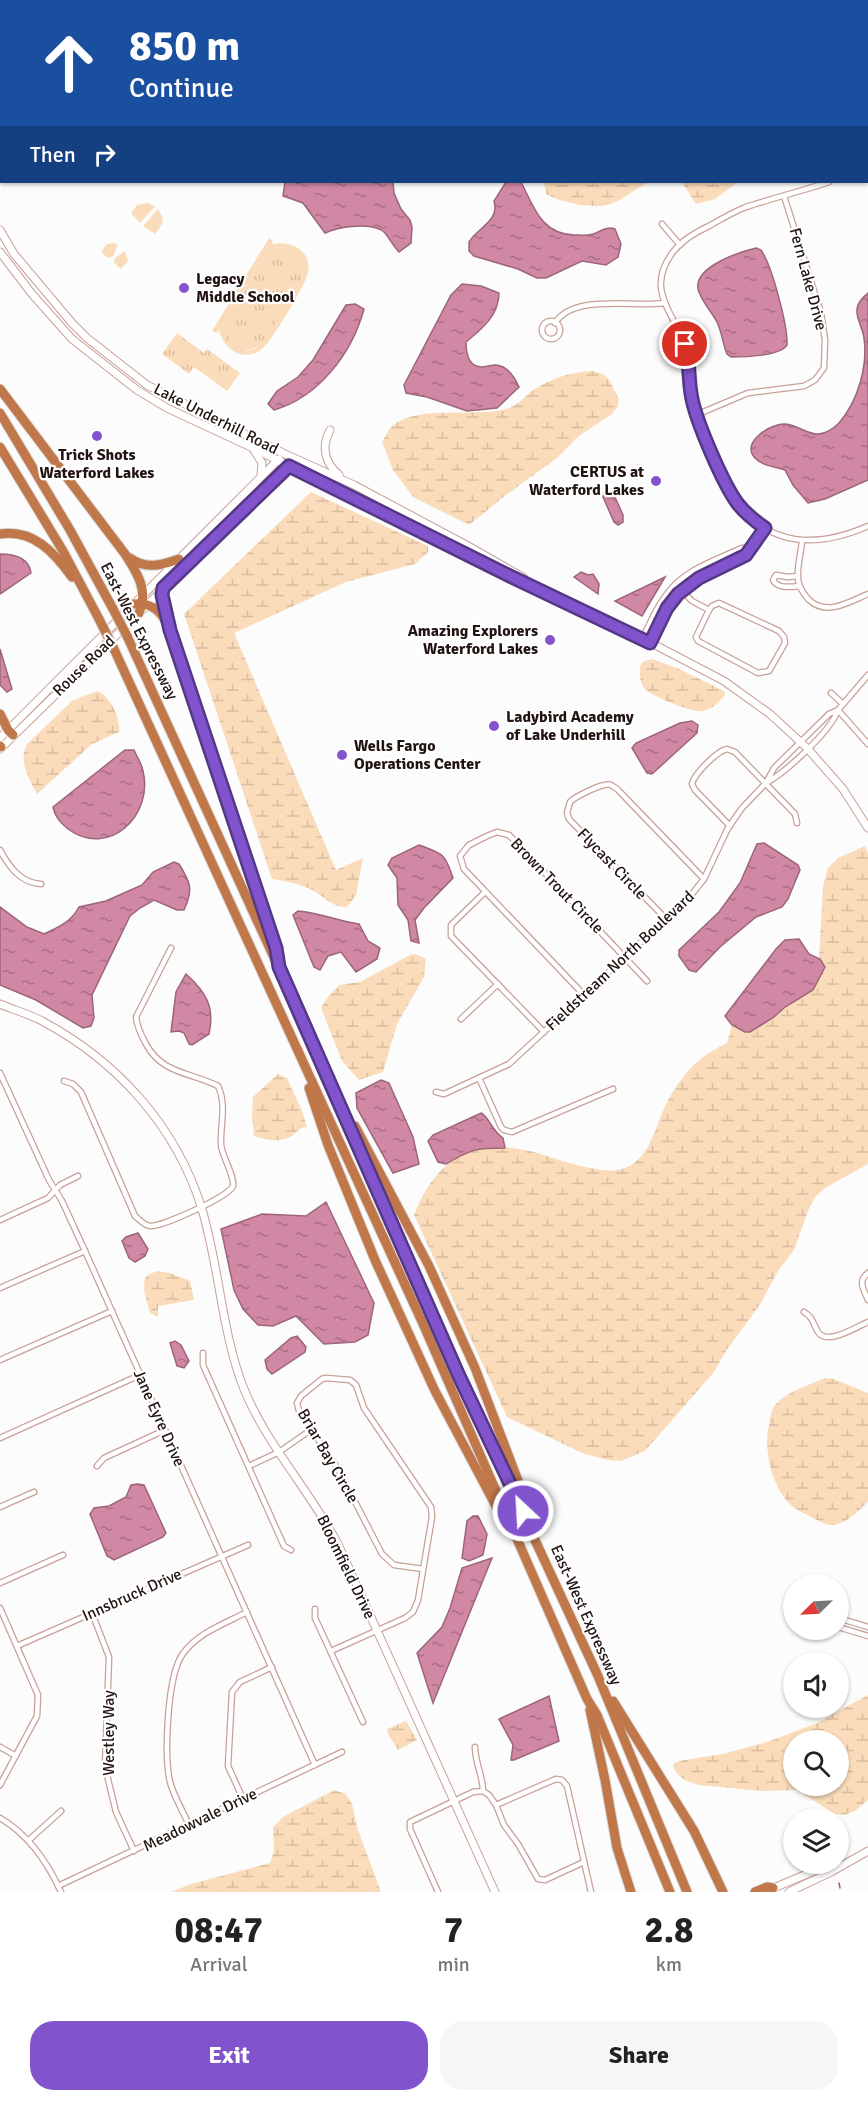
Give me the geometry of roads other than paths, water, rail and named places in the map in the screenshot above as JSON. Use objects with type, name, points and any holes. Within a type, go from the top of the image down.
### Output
[{"type":"highway","points":[[0,389],[125,554],[142,584],[141,604],[158,610],[170,630]]},
{"type":"highway","name":"East-West Expressway","points":[[0,412],[70,530],[127,636],[346,1115],[459,1376],[598,1676],[687,1892]]},
{"type":"highway","name":"East-West Expressway","points":[[0,447],[63,551],[114,649],[423,1324],[587,1699],[597,1715],[670,1892]]},
{"type":"highway","points":[[0,534],[33,538],[45,545],[64,566],[99,619]]},
{"type":"highway","points":[[125,554],[136,562],[157,566],[179,559]]},
{"type":"highway","points":[[163,588],[162,595],[170,630],[276,948],[279,967]]},
{"type":"highway","points":[[0,714],[11,733]]},
{"type":"highway","points":[[307,1074],[310,1094],[328,1144],[375,1260],[451,1424],[501,1515],[512,1529]]},
{"type":"highway","points":[[346,1115],[355,1125],[418,1243],[475,1368],[525,1499],[529,1525]]},
{"type":"highway","points":[[598,1676],[679,1805],[723,1890]]},
{"type":"highway","points":[[587,1699],[605,1780],[616,1848],[631,1892]]},
{"type":"highway","points":[[755,1892],[767,1887],[773,1888]]},
{"type":"street","points":[[826,183],[739,210],[697,232],[680,245],[669,259],[663,274],[664,303],[686,349],[690,392],[696,415],[733,496],[749,516],[765,528],[785,537],[802,541],[835,539],[868,526]]},
{"type":"street","name":"Fern Lake Drive","points":[[696,415],[750,392],[804,386],[815,380],[824,368],[825,340],[821,313],[784,196]]},
{"type":"street","points":[[662,224],[680,245]]},
{"type":"street","name":"Lake Underhill Road","points":[[0,230],[14,254],[79,331],[147,385],[285,454],[346,481],[470,547],[539,589]]},
{"type":"street","name":"Lake Underhill Road","points":[[0,252],[32,294],[72,339],[137,390],[167,408],[253,448],[724,681],[770,714],[807,748],[843,789],[868,828]]},
{"type":"street","points":[[555,322],[563,315],[595,304],[664,303]]},
{"type":"street","points":[[72,339],[79,331]]},
{"type":"street","points":[[330,430],[325,442],[327,459],[333,470],[346,481]]},
{"type":"street","points":[[253,448],[262,463],[261,476]]},
{"type":"street","name":"Rouse Road","points":[[0,745],[141,604],[179,559],[285,454]]},
{"type":"street","name":"Rouse Road","points":[[141,604],[163,588],[297,459]]},
{"type":"street","points":[[650,643],[667,608],[681,590],[695,580],[746,555],[765,528]]},
{"type":"street","points":[[802,541],[798,576],[800,585],[809,600],[825,608],[840,606],[868,594]]},
{"type":"street","points":[[642,639],[660,603],[675,584],[694,570],[742,548],[750,548]]},
{"type":"street","points":[[721,558],[725,565]]},
{"type":"street","points":[[798,576],[776,575],[772,580],[776,585],[783,587],[800,585]]},
{"type":"street","points":[[675,584],[692,601],[709,610]]},
{"type":"street","points":[[719,603],[779,631],[785,643],[771,670],[764,674],[758,673],[700,644],[696,637],[709,610],[719,603]]},
{"type":"street","points":[[868,675],[838,710],[868,744]]},
{"type":"street","points":[[831,693],[843,704]]},
{"type":"street","name":"Fieldstream North Boulevard","points":[[436,1092],[444,1094],[509,1064],[688,899],[704,879],[730,826],[742,808],[766,783],[774,768],[829,714],[838,710]]},
{"type":"street","name":"Fieldstream North Boulevard","points":[[766,783],[781,775],[834,721],[838,710]]},
{"type":"street","points":[[730,826],[694,790],[692,784],[694,777],[721,751],[729,749],[735,752],[795,814],[797,824]]},
{"type":"street","name":"Flycast Circle","points":[[666,919],[569,819],[567,813],[570,802],[605,784],[611,785],[619,790],[704,879]]},
{"type":"street","name":"Brown Trout Circle","points":[[584,995],[464,869],[461,862],[462,851],[469,845],[497,832],[509,835],[626,957]]},
{"type":"street","points":[[0,850],[17,874],[33,883],[41,884]]},
{"type":"street","points":[[485,892],[451,925],[451,936],[544,1032]]},
{"type":"street","points":[[64,1081],[73,1084],[81,1092],[135,1216],[141,1222],[149,1226],[161,1225],[225,1193],[233,1185],[221,1146],[222,1094],[218,1086],[165,1065],[156,1059],[137,1024],[136,1017],[171,948]]},
{"type":"street","points":[[626,957],[647,981]]},
{"type":"street","points":[[461,1019],[498,984]]},
{"type":"street","name":"Bloomfield Drive","points":[[0,1004],[61,1032],[97,1057],[134,1090],[151,1110],[175,1149],[201,1206],[242,1382],[259,1420],[328,1526],[495,1892]]},
{"type":"street","name":"Jane Eyre Drive","points":[[0,1073],[49,1180],[85,1251],[315,1765]]},
{"type":"street","points":[[479,1078],[501,1127],[512,1132],[613,1089]]},
{"type":"street","points":[[0,1220],[48,1198],[60,1185],[78,1176]]},
{"type":"street","points":[[0,1288],[85,1251]]},
{"type":"street","points":[[868,1273],[863,1278],[862,1284],[868,1300]]},
{"type":"street","points":[[0,1360],[112,1311]]},
{"type":"street","points":[[804,1312],[811,1317],[819,1334],[827,1338],[868,1322]]},
{"type":"street","points":[[203,1353],[203,1365],[284,1546],[291,1550]]},
{"type":"street","points":[[0,1438],[140,1375]]},
{"type":"street","name":"Briar Bay Circle","points":[[331,1652],[413,1612],[418,1600],[432,1516],[431,1507],[364,1408],[356,1385],[350,1380],[326,1377],[301,1396],[297,1403],[299,1411],[338,1469],[382,1554],[394,1564],[423,1569]]},
{"type":"street","points":[[97,1466],[104,1458],[165,1430]]},
{"type":"street","points":[[249,1466],[279,1452],[312,1430]]},
{"type":"street","points":[[0,1507],[34,1492]]},
{"type":"street","name":"Innsbruck Drive","points":[[17,1646],[248,1545]]},
{"type":"street","points":[[0,1583],[63,1555]]},
{"type":"street","points":[[0,1608],[38,1695],[37,1716],[0,1785]]},
{"type":"street","points":[[315,1609],[315,1618],[363,1722]]},
{"type":"street","points":[[189,1825],[171,1785],[166,1757],[173,1680],[182,1656],[201,1636],[247,1612]]},
{"type":"street","name":"Westley Way","points":[[92,1613],[109,1657],[105,1767],[116,1812],[134,1851]]},
{"type":"street","points":[[849,1621],[868,1627]]},
{"type":"street","points":[[849,1630],[868,1636]]},
{"type":"street","points":[[243,1799],[228,1766],[232,1692],[240,1682],[272,1667]]},
{"type":"street","points":[[0,1747],[16,1756]]},
{"type":"street","points":[[475,1747],[475,1760],[483,1779],[483,1791]]},
{"type":"street","name":"Meadowvale Drive","points":[[59,1889],[342,1752]]},
{"type":"street","points":[[496,1805],[556,1779],[562,1780],[567,1786],[591,1892]]},
{"type":"street","points":[[438,1892],[410,1829],[410,1822],[473,1792],[483,1791],[489,1795],[504,1825],[538,1879],[545,1880],[584,1862]]},
{"type":"street","points":[[29,1840],[61,1811]]},
{"type":"street","points":[[0,1818],[29,1840],[44,1860],[59,1889]]},
{"type":"street","points":[[789,1892],[868,1851]]},
{"type":"street","points":[[849,1858],[857,1856]]},
{"type":"street","points":[[764,1892],[807,1874]]},
{"type":"water","points":[[285,183],[393,183],[394,193],[401,209],[410,220],[411,243],[399,252],[380,229],[364,226],[347,227],[325,233],[303,203],[283,196]]},
{"type":"water","points":[[505,183],[522,183],[540,218],[554,230],[583,235],[593,234],[607,228],[615,229],[621,244],[618,257],[606,265],[582,261],[546,278],[537,278],[518,269],[474,256],[469,251],[469,242],[491,219],[495,208],[494,201]]},
{"type":"water","points":[[756,248],[761,250],[774,282],[785,324],[787,345],[778,352],[770,354],[731,357],[727,354],[717,322],[699,293],[699,281],[710,267],[739,253]]},
{"type":"water","points":[[462,284],[481,286],[499,293],[493,315],[466,342],[467,355],[474,365],[500,366],[513,376],[519,387],[497,408],[467,411],[427,397],[406,393],[404,385],[451,295]]},
{"type":"water","points":[[868,293],[868,480],[825,499],[808,503],[793,485],[785,470],[758,461],[751,452],[751,446],[759,435],[778,425],[789,424],[810,433],[825,433],[839,423],[846,414],[856,394],[863,371],[864,338],[857,309],[860,301]]},
{"type":"water","points":[[355,304],[364,309],[359,325],[342,357],[319,384],[305,395],[274,410],[268,404],[277,391],[298,377],[313,360],[346,305]]},
{"type":"water","points":[[604,493],[614,495],[623,515],[623,522],[618,525],[614,522],[603,497]]},
{"type":"water","points":[[0,554],[24,560],[31,573],[0,594]]},
{"type":"water","points":[[581,572],[588,575],[593,574],[599,584],[598,594],[574,577]]},
{"type":"water","points":[[665,577],[642,616],[615,601]]},
{"type":"water","points":[[0,649],[12,689],[7,692],[0,685]]},
{"type":"water","points":[[692,721],[698,725],[697,733],[652,774],[647,773],[632,748],[636,743],[680,723]]},
{"type":"water","points":[[125,750],[134,750],[143,771],[145,787],[142,803],[135,817],[125,828],[99,839],[83,837],[68,829],[58,819],[53,807]]},
{"type":"water","points":[[764,843],[798,865],[800,870],[788,899],[782,907],[756,917],[720,947],[696,972],[689,970],[679,956],[679,950],[719,912],[740,883],[757,844]]},
{"type":"water","points":[[419,845],[442,856],[453,878],[415,920],[419,943],[411,941],[408,920],[398,905],[397,878],[388,865],[392,858]]},
{"type":"water","points":[[174,862],[179,864],[189,886],[189,896],[184,910],[177,910],[154,900],[130,916],[92,995],[94,1018],[91,1026],[83,1028],[36,1000],[0,985],[0,907],[27,927],[44,934],[68,920],[79,907],[106,901],[142,885],[153,872]]},
{"type":"water","points":[[298,911],[359,924],[368,941],[380,948],[377,959],[356,972],[341,952],[328,956],[320,970],[314,967],[293,915]]},
{"type":"water","points":[[799,939],[809,954],[820,959],[825,967],[813,990],[750,1032],[745,1032],[732,1025],[725,1016],[776,949],[785,940]]},
{"type":"water","points":[[186,974],[204,994],[211,1016],[209,1034],[192,1045],[189,1044],[184,1033],[171,1032],[176,992]]},
{"type":"water","points":[[381,1080],[389,1083],[413,1137],[419,1164],[393,1173],[357,1108],[356,1093]]},
{"type":"water","points":[[481,1113],[503,1138],[505,1148],[480,1149],[468,1152],[446,1164],[438,1162],[428,1141],[433,1135]]},
{"type":"water","points":[[326,1202],[374,1303],[368,1335],[355,1342],[324,1344],[296,1316],[273,1326],[258,1325],[243,1309],[234,1290],[221,1229],[262,1214],[306,1216]]},
{"type":"water","points":[[138,1233],[148,1249],[145,1256],[135,1262],[129,1258],[122,1241]]},
{"type":"water","points":[[297,1336],[306,1347],[305,1352],[272,1374],[267,1369],[265,1360],[291,1338]]},
{"type":"water","points":[[175,1341],[181,1345],[189,1361],[184,1368],[177,1366],[170,1343]]},
{"type":"water","points":[[131,1485],[144,1485],[166,1533],[163,1537],[114,1560],[107,1556],[90,1514],[94,1508],[109,1506],[126,1497]]},
{"type":"water","points":[[473,1516],[478,1516],[487,1534],[483,1555],[469,1561],[462,1558],[467,1521]]},
{"type":"water","points":[[492,1558],[433,1703],[417,1653],[442,1627],[462,1568]]},
{"type":"water","points":[[549,1696],[559,1741],[511,1760],[513,1745],[499,1719]]},
{"type":"waterway","points":[[839,1883],[840,1888]]},
{"type":"place","name":"Legacy Middle School","points":[[184,288]]},
{"type":"place","name":"Trick Shots Waterford Lakes","points":[[97,436]]},
{"type":"place","name":"CERTUS at Waterford Lakes","points":[[656,481]]},
{"type":"place","name":"Amazing Explorers Waterford Lakes","points":[[550,640]]},
{"type":"place","name":"Ladybird Academy of Lake Underhill","points":[[494,726]]},
{"type":"place","name":"Wells Fargo Operations Center","points":[[342,755]]}]
